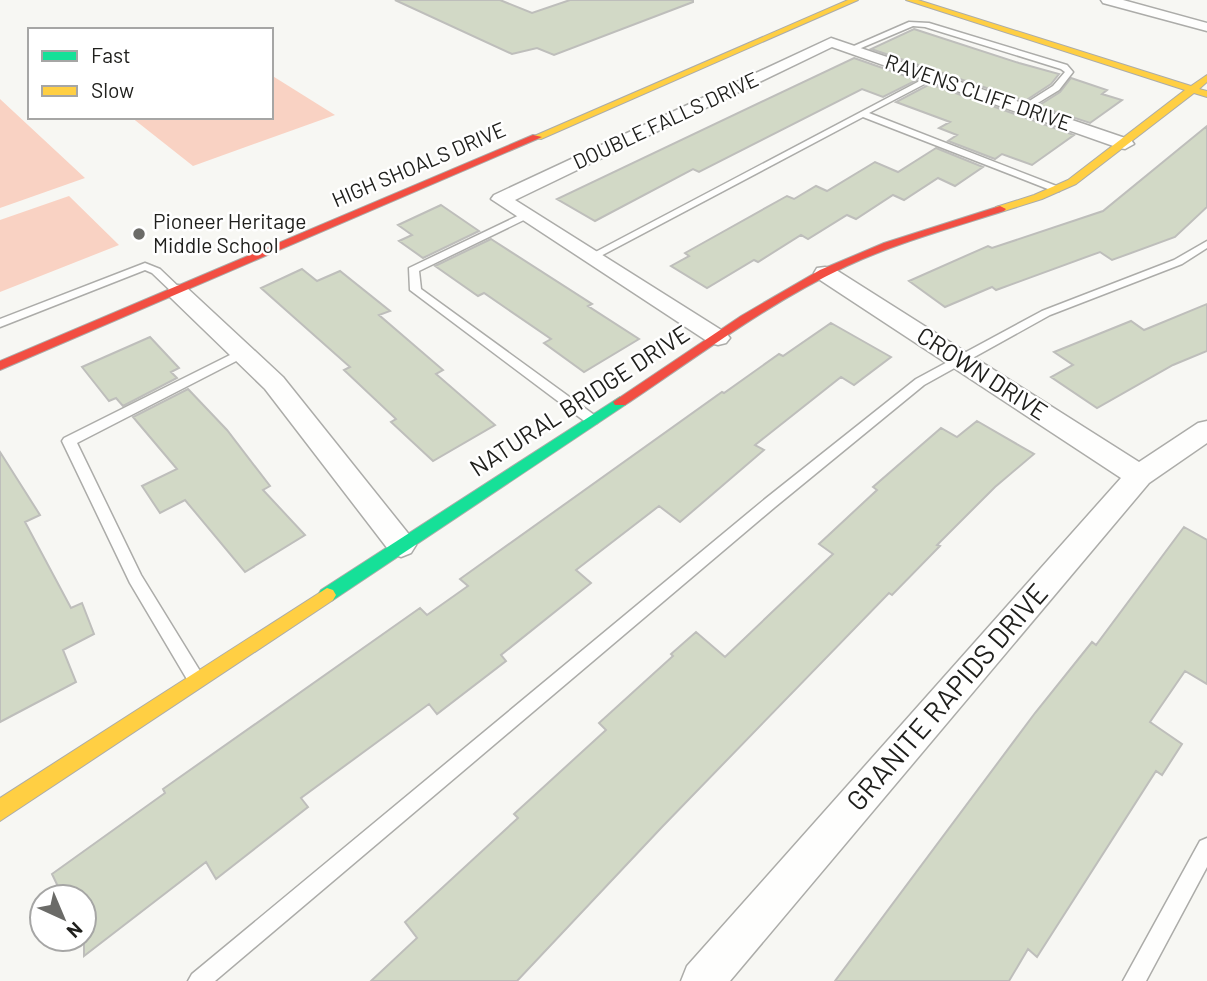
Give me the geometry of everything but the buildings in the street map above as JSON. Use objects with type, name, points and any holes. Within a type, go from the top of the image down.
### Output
[{"type":"street","name":"HIGH SHOALS DRIVE","points":[[1,363],[178,292],[854,0]]},
{"type":"street","points":[[910,0],[1200,91]]},
{"type":"street","points":[[1108,0],[1207,27]]},
{"type":"street","points":[[1150,12],[1170,0]]},
{"type":"street","name":"RAVENS CLIFF DRIVE","points":[[831,43],[1125,144]]},
{"type":"street","name":"DOUBLE FALLS DRIVE","points":[[526,215],[501,199],[831,43]]},
{"type":"street","name":"NATURAL BRIDGE DRIVE","points":[[0,810],[592,420],[718,338],[825,273],[931,230],[1072,182],[1200,91],[1207,78]]},
{"type":"street","points":[[526,215],[718,338]]},
{"type":"street","name":"CROWN DRIVE","points":[[825,273],[1139,476]]},
{"type":"street","points":[[178,292],[274,383],[401,545]]},
{"type":"street","name":"GRANITE RAPIDS DRIVE","points":[[702,981],[1139,476],[1207,430]]},
{"type":"lane","points":[[851,49],[912,24],[926,25],[1063,67],[1069,72],[1060,85],[1023,108]]},
{"type":"lane","points":[[591,257],[930,77]]},
{"type":"lane","points":[[864,114],[1056,189]]},
{"type":"lane","points":[[526,215],[413,270],[416,290],[592,420]]},
{"type":"lane","points":[[199,981],[781,494],[920,382],[1046,313],[1178,262],[1207,244]]},
{"type":"lane","points":[[0,323],[145,266],[156,271],[178,292]]},
{"type":"lane","points":[[196,680],[135,579],[69,441],[242,352]]},
{"type":"lane","points":[[1134,981],[1207,848]]},
{"type":"shaded area","points":[[273,76],[335,115],[193,166],[134,119],[273,119]]},
{"type":"shaded area","points":[[0,99],[85,178],[0,208]]},
{"type":"shaded area","points":[[69,196],[119,245],[0,292],[0,220]]},
{"type":"traffic: fast","points":[[327,595],[620,402]]},
{"type":"traffic: slow","points":[[537,137],[854,0]]},
{"type":"traffic: slow","points":[[910,0],[1207,94]]},
{"type":"traffic: slow","points":[[1000,209],[1038,197],[1072,182],[1207,78]]},
{"type":"traffic: slow","points":[[0,810],[327,595]]},
{"type":"traffic: jam","points":[[0,366],[537,137]]},
{"type":"traffic: jam","points":[[620,402],[746,318],[824,273],[888,245],[1000,209]]},
{"type":"place","name":"Pioneer Heritage Middle School","points":[[139,234]]}]
